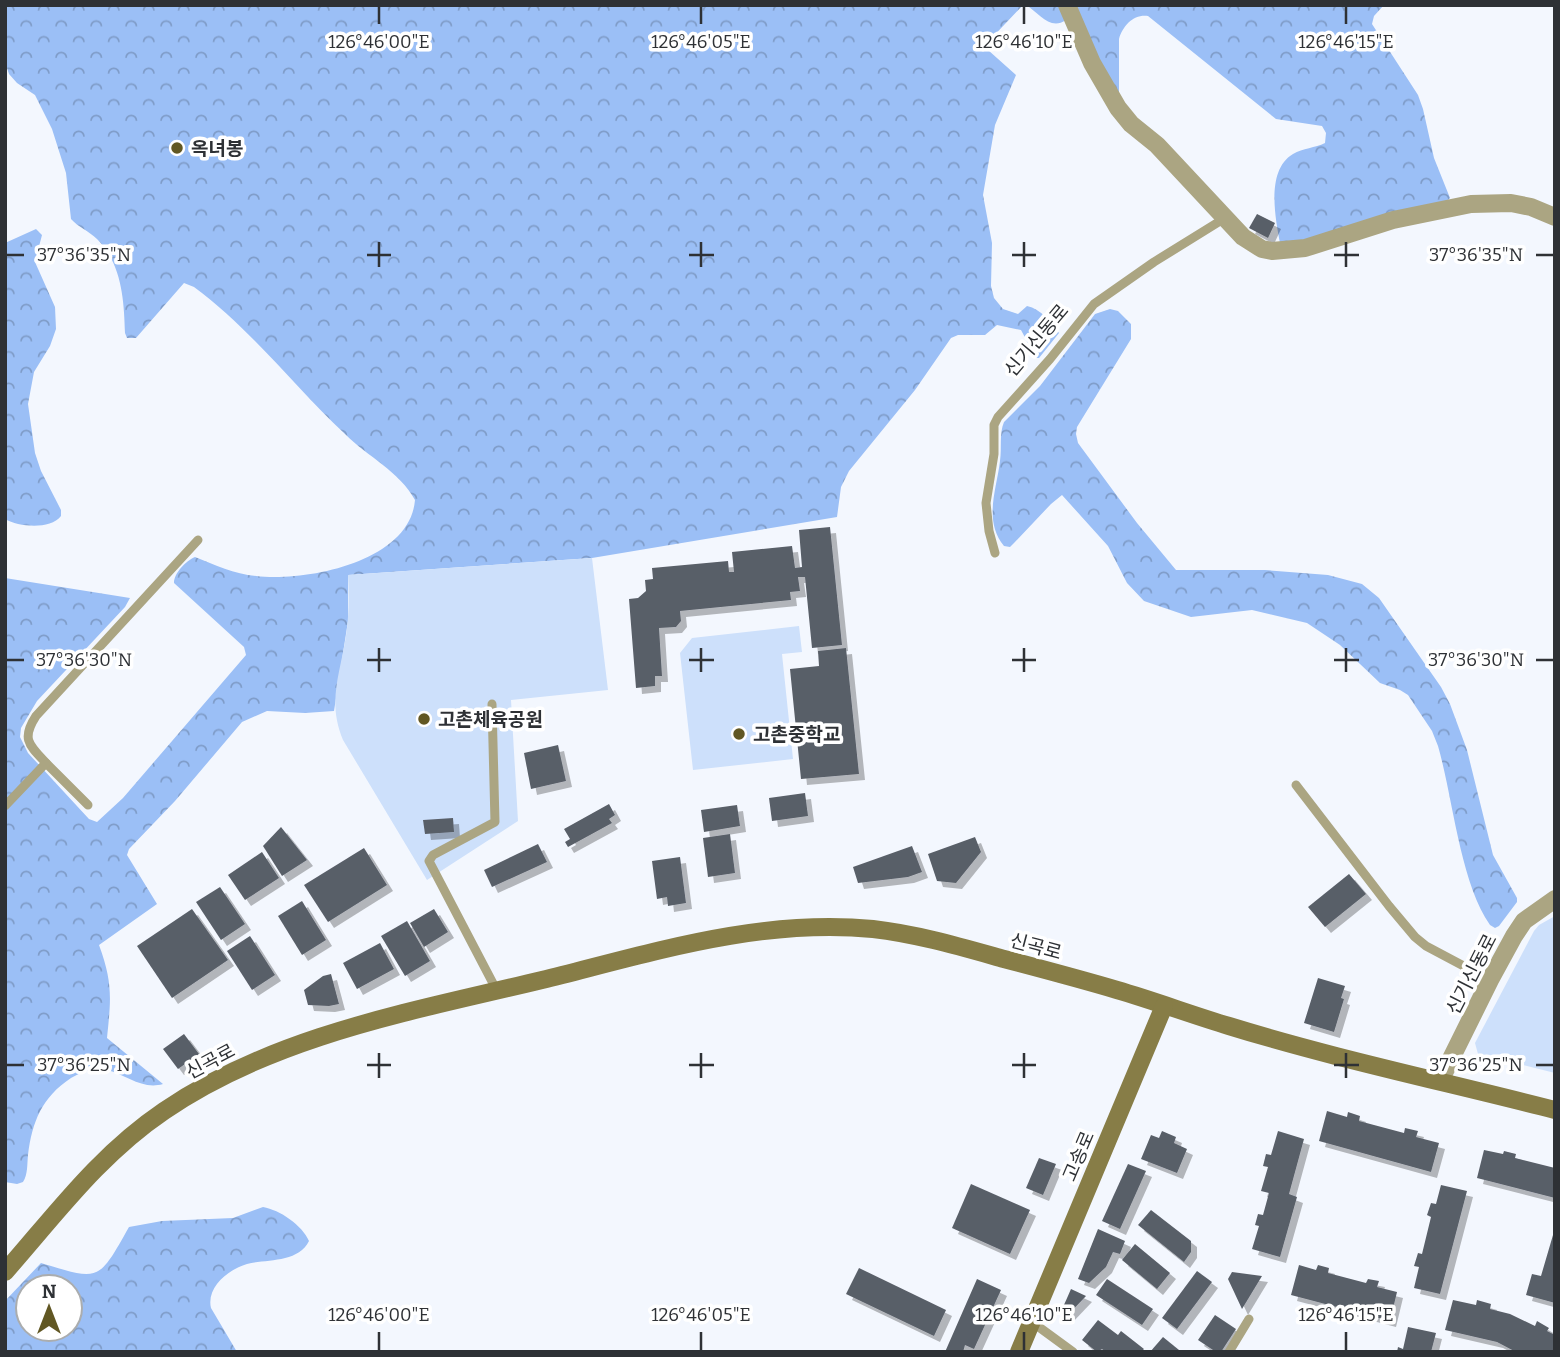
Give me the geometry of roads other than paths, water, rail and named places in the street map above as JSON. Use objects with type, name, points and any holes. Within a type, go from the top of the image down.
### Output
[{"type":"street","points":[[1067,5],[1093,64],[1118,108],[1252,245],[1272,251],[1305,248],[1393,220],[1471,204],[1511,203],[1555,216]]},
{"type":"street","name":"신기신동로","points":[[1440,1081],[1490,980],[1524,921],[1555,899]]},
{"type":"street","name":"신곡로","points":[[5,1272],[88,1174],[120,1143],[167,1108],[213,1081],[297,1044],[690,943],[784,928],[874,929],[937,941],[1121,991],[1307,1049],[1555,1110]]},
{"type":"street","name":"고송로","points":[[1019,1352],[1164,1006]]},
{"type":"lane","name":"신기신동로","points":[[995,553],[986,503],[995,454],[995,425],[998,417],[1094,304],[1163,256],[1225,218]]},
{"type":"lane","points":[[88,804],[29,745],[29,730],[36,716],[198,540]]},
{"type":"lane","points":[[492,704],[495,822],[433,855],[429,861],[497,991]]},
{"type":"lane","points":[[5,806],[46,763]]},
{"type":"lane","points":[[1296,785],[1415,937],[1426,946],[1490,980]]},
{"type":"lane","points":[[1229,1352],[1249,1319]]},
{"type":"lane","points":[[1031,1322],[1073,1352]]},
{"type":"place","name":"옥녀봉","points":[[177,148]]},
{"type":"place","name":"고촌체육공원","points":[[424,719]]},
{"type":"place","name":"고촌중학교","points":[[739,734]]}]
